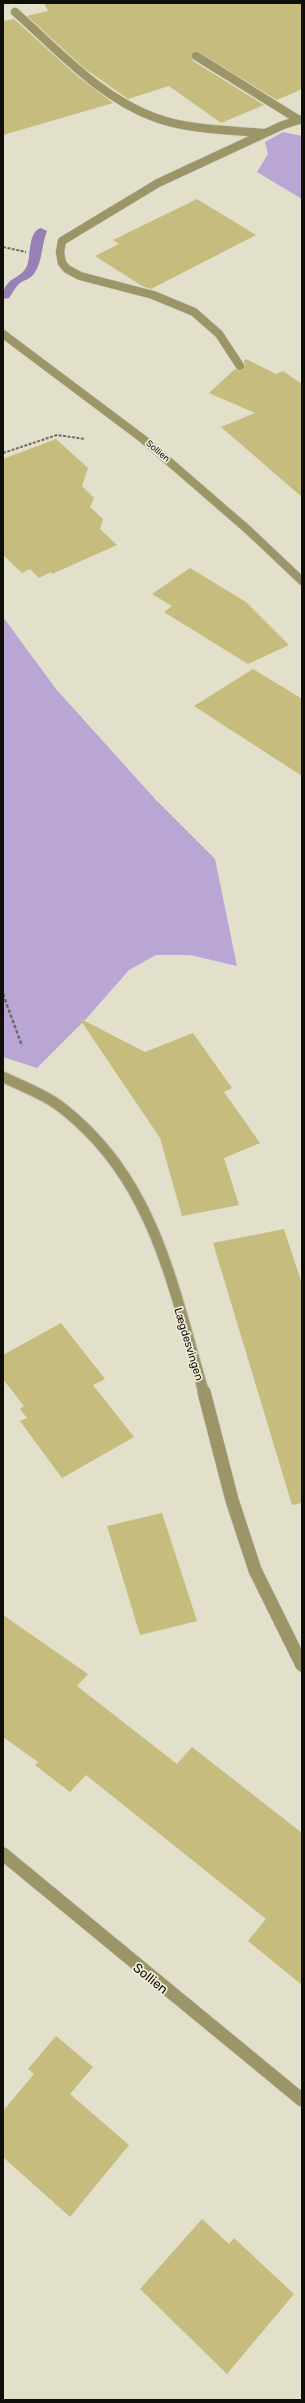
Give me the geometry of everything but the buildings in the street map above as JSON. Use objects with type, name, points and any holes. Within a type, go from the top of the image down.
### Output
[{"type":"street","points":[[15,12],[118,100],[138,110],[178,124],[265,134]]},
{"type":"street","points":[[196,56],[301,119]]},
{"type":"street","points":[[240,366],[224,340],[202,317],[159,296],[91,279],[68,269],[62,264],[60,249],[62,241],[132,197],[158,183],[301,119]]},
{"type":"street","name":"Sollien","points":[[3,334],[143,439],[247,528],[302,581]]},
{"type":"street","name":"Lægdesvingen","points":[[3,1077],[26,1086],[48,1098],[78,1121],[105,1148],[130,1183],[145,1209],[159,1243],[208,1406],[232,1500],[255,1570],[302,1665]]},
{"type":"street","name":"Sollien","points":[[3,1854],[122,1954],[302,2100]]},
{"type":"path","points":[[3,453],[57,435],[90,440]]},
{"type":"path","points":[[3,994],[26,1056],[26,1086]]},
{"type":"shaded area","points":[[283,132],[302,136],[302,199],[257,172],[268,154],[265,142]]},
{"type":"shaded area","points":[[3,617],[56,689],[155,799],[215,859],[237,966],[190,955],[156,955],[129,970],[86,1019],[37,1068],[3,1057]]},
{"type":"waterway","points":[[5,296],[15,281],[28,274],[32,267],[36,257],[36,244],[41,231]]}]
